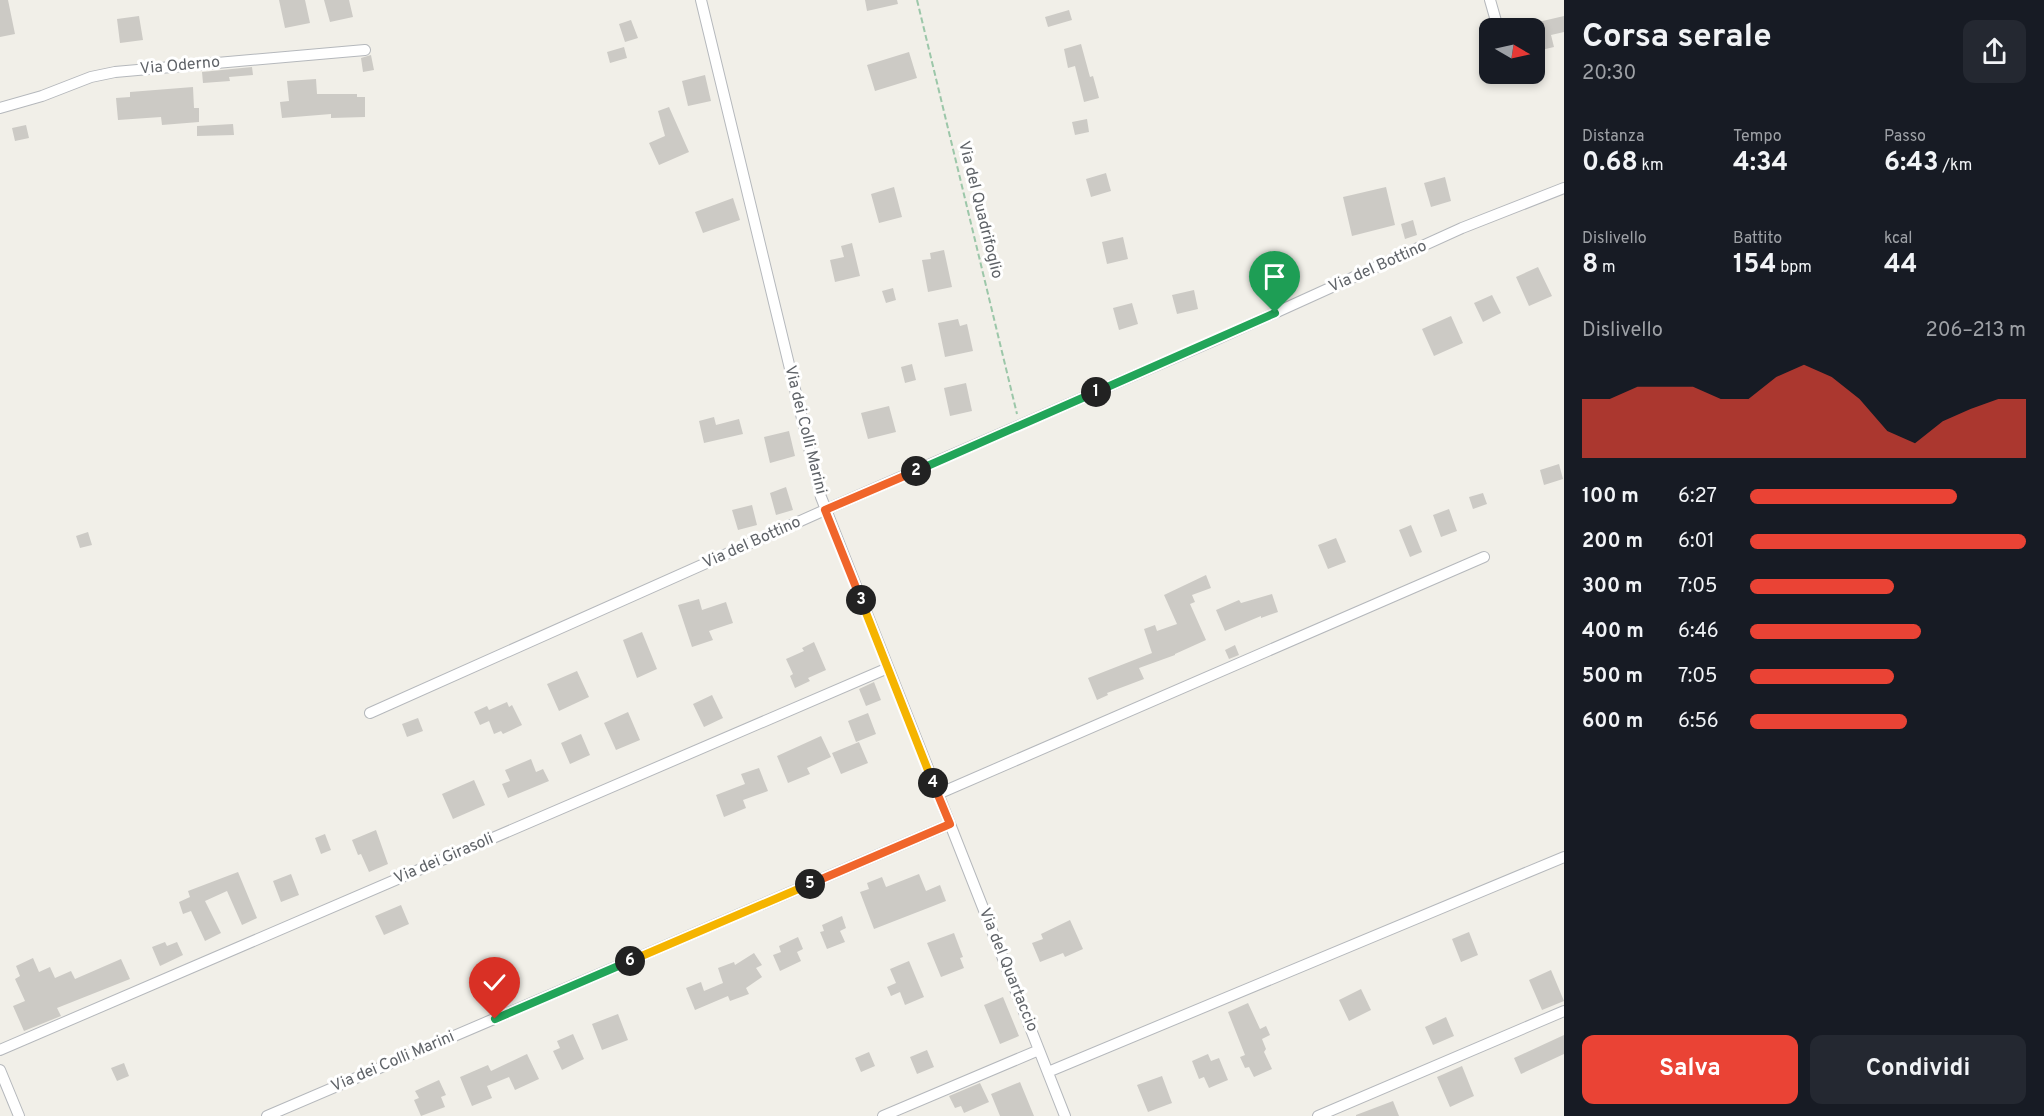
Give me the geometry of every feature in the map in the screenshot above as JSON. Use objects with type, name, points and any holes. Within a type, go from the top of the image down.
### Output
[{"type":"street","name":"Via dei Colli Marini","points":[[267,1116],[950,824],[825,510],[701,0]]},
{"type":"street","points":[[1490,0],[1494,18]]},
{"type":"street","name":"Via Oderno","points":[[0,108],[33,99],[91,77],[115,72],[365,50]]},
{"type":"street","name":"Via del Bottino","points":[[370,713],[825,510],[1212,342],[1462,228],[1564,188]]},
{"type":"street","points":[[938,794],[1484,557]]},
{"type":"street","name":"Via dei Girasoli","points":[[0,1050],[888,668]]},
{"type":"street","name":"Via del Quartaccio","points":[[950,824],[1065,1116]]},
{"type":"street","points":[[1048,1072],[1564,857]]},
{"type":"street","points":[[1318,1116],[1564,1011]]},
{"type":"street","points":[[883,1116],[1039,1050]]},
{"type":"street","points":[[0,1070],[19,1116]]},
{"type":"path","name":"Via del Quadrifoglio","points":[[917,0],[1020,425]]},
{"type":"building","points":[[0,0],[8,0],[15,34],[0,37]]},
{"type":"building","points":[[279,0],[305,0],[310,23],[285,28]]},
{"type":"building","points":[[324,0],[349,0],[353,17],[330,22]]},
{"type":"building","points":[[865,0],[897,0],[898,4],[867,11]]},
{"type":"building","points":[[1069,10],[1072,20],[1048,27],[1045,17]]},
{"type":"building","points":[[139,16],[143,40],[120,43],[117,19]]},
{"type":"building","points":[[1564,16],[1564,32],[1551,35],[1554,47],[1545,49],[1545,20]]},
{"type":"building","points":[[631,20],[638,38],[625,42],[619,24]]},
{"type":"building","points":[[1081,44],[1090,77],[1093,76],[1099,98],[1084,102],[1075,66],[1068,68],[1064,49]]},
{"type":"building","points":[[624,47],[627,58],[610,63],[607,52]]},
{"type":"building","points":[[909,52],[917,78],[875,91],[867,65]]},
{"type":"building","points":[[371,55],[374,70],[363,72],[361,58]]},
{"type":"building","points":[[252,67],[253,75],[229,77],[230,81],[203,83],[202,72]]},
{"type":"building","points":[[705,75],[711,101],[688,106],[682,81]]},
{"type":"building","points":[[316,79],[317,94],[357,94],[357,97],[365,97],[365,117],[331,118],[331,114],[282,118],[280,102],[289,101],[287,81]]},
{"type":"building","points":[[193,87],[194,108],[199,108],[199,122],[162,125],[161,117],[118,120],[116,98],[130,97],[130,92]]},
{"type":"building","points":[[669,107],[689,152],[659,165],[649,143],[665,136],[658,111]]},
{"type":"building","points":[[1087,119],[1089,132],[1075,135],[1072,122]]},
{"type":"building","points":[[233,124],[234,135],[197,136],[197,126]]},
{"type":"building","points":[[26,125],[29,138],[15,141],[12,128]]},
{"type":"building","points":[[1106,173],[1111,191],[1091,197],[1086,179]]},
{"type":"building","points":[[1445,177],[1451,201],[1431,207],[1424,183]]},
{"type":"building","points":[[894,187],[902,217],[879,223],[871,194]]},
{"type":"building","points":[[1386,187],[1395,225],[1352,236],[1343,197]]},
{"type":"building","points":[[733,198],[740,220],[703,233],[695,212]]},
{"type":"building","points":[[1413,220],[1417,235],[1405,239],[1401,224]]},
{"type":"building","points":[[1123,237],[1128,259],[1107,264],[1102,242]]},
{"type":"building","points":[[852,243],[860,276],[835,282],[830,260],[844,257],[841,246]]},
{"type":"building","points":[[944,250],[952,287],[928,292],[922,260],[931,259],[930,253]]},
{"type":"building","points":[[1538,267],[1552,296],[1529,306],[1516,277]]},
{"type":"building","points":[[893,288],[896,300],[886,303],[882,291]]},
{"type":"building","points":[[1194,290],[1198,309],[1177,314],[1172,295]]},
{"type":"building","points":[[1492,295],[1501,313],[1483,322],[1474,303]]},
{"type":"building","points":[[1132,303],[1138,324],[1119,330],[1113,308]]},
{"type":"building","points":[[1451,316],[1463,343],[1434,356],[1422,329]]},
{"type":"building","points":[[958,319],[960,326],[967,324],[973,351],[945,357],[938,323]]},
{"type":"building","points":[[912,364],[916,380],[905,383],[901,367]]},
{"type":"building","points":[[966,383],[972,411],[950,416],[944,388]]},
{"type":"building","points":[[889,406],[896,432],[868,439],[861,413]]},
{"type":"building","points":[[714,417],[716,425],[739,419],[743,434],[704,443],[699,421]]},
{"type":"building","points":[[789,431],[795,456],[770,463],[764,437]]},
{"type":"building","points":[[1559,464],[1563,479],[1544,485],[1540,470]]},
{"type":"building","points":[[786,487],[793,510],[776,515],[770,493]]},
{"type":"building","points":[[1483,493],[1487,504],[1473,509],[1469,497]]},
{"type":"building","points":[[752,505],[757,525],[738,530],[732,510]]},
{"type":"building","points":[[1449,509],[1457,531],[1441,537],[1433,515]]},
{"type":"building","points":[[1411,525],[1422,552],[1410,557],[1399,530]]},
{"type":"building","points":[[88,532],[92,545],[80,548],[76,536]]},
{"type":"building","points":[[1336,538],[1346,562],[1328,569],[1318,545]]},
{"type":"building","points":[[1206,575],[1211,588],[1192,595],[1195,602],[1190,604],[1206,640],[1175,655],[1139,668],[1144,679],[1107,693],[1108,695],[1097,700],[1088,678],[1152,653],[1144,629],[1155,625],[1157,631],[1177,624],[1164,595]]},
{"type":"building","points":[[1272,594],[1278,612],[1261,618],[1261,616],[1225,631],[1216,610],[1239,600],[1241,603]]},
{"type":"building","points":[[699,599],[702,610],[726,602],[733,623],[709,631],[713,640],[692,647],[678,605]]},
{"type":"building","points":[[642,632],[657,669],[637,678],[623,640]]},
{"type":"building","points":[[814,642],[826,670],[808,678],[810,681],[795,688],[790,676],[793,674],[786,659],[804,651],[802,648]]},
{"type":"building","points":[[1235,645],[1239,655],[1229,659],[1225,650]]},
{"type":"building","points":[[577,671],[589,697],[559,711],[547,684]]},
{"type":"building","points":[[874,682],[881,700],[866,706],[859,689]]},
{"type":"building","points":[[712,695],[723,718],[704,727],[693,704]]},
{"type":"building","points":[[507,702],[509,707],[512,705],[522,725],[503,734],[501,731],[494,734],[489,721],[480,725],[474,712],[487,706],[489,710]]},
{"type":"building","points":[[628,712],[640,740],[616,750],[604,723]]},
{"type":"building","points":[[868,713],[876,734],[856,742],[848,721]]},
{"type":"building","points":[[418,718],[423,731],[407,737],[402,724]]},
{"type":"building","points":[[581,734],[590,755],[570,764],[561,743]]},
{"type":"building","points":[[821,736],[831,757],[807,768],[810,774],[788,783],[777,756]]},
{"type":"building","points":[[859,742],[868,763],[841,774],[832,753]]},
{"type":"building","points":[[531,759],[536,772],[543,769],[549,781],[508,798],[502,784],[510,781],[505,770]]},
{"type":"building","points":[[759,768],[768,791],[743,800],[746,808],[724,817],[716,795],[745,784],[741,774]]},
{"type":"building","points":[[474,780],[485,805],[453,819],[442,794]]},
{"type":"building","points":[[376,830],[388,864],[369,872],[352,840]]},
{"type":"building","points":[[325,834],[331,850],[321,854],[315,838]]},
{"type":"building","points":[[238,872],[257,918],[242,925],[227,891],[205,901],[221,933],[205,941],[191,911],[183,914],[179,902],[190,897],[188,891]]},
{"type":"building","points":[[291,874],[299,895],[281,902],[273,881]]},
{"type":"building","points":[[919,874],[926,891],[940,885],[946,901],[874,929],[860,892],[869,889],[867,883],[882,877],[886,887]]},
{"type":"building","points":[[401,905],[409,924],[384,935],[375,916]]},
{"type":"building","points":[[842,916],[846,928],[840,931],[845,942],[827,949],[820,932],[824,931],[822,925]]},
{"type":"building","points":[[1070,920],[1083,949],[1065,957],[1063,953],[1040,962],[1032,943],[1043,939],[1041,934]]},
{"type":"building","points":[[1469,932],[1478,955],[1461,962],[1452,939]]},
{"type":"building","points":[[954,933],[963,957],[960,958],[964,968],[941,977],[927,943]]},
{"type":"building","points":[[798,937],[803,949],[797,952],[801,961],[780,971],[773,955],[781,952],[779,946]]},
{"type":"building","points":[[165,942],[167,946],[177,942],[183,955],[160,966],[152,947]]},
{"type":"building","points":[[754,953],[762,965],[756,968],[762,977],[746,988],[749,994],[730,1001],[728,996],[695,1010],[686,988],[701,982],[704,991],[723,983],[718,968],[734,962],[735,965]]},
{"type":"building","points":[[33,958],[39,972],[50,967],[55,978],[71,971],[75,979],[121,959],[130,979],[57,1008],[61,1016],[24,1031],[13,1006],[25,1001],[15,979],[20,976],[16,966]]},
{"type":"building","points":[[909,961],[924,997],[905,1005],[900,992],[891,996],[887,987],[896,983],[890,969]]},
{"type":"building","points":[[1551,970],[1564,1001],[1542,1010],[1529,980]]},
{"type":"building","points":[[1361,989],[1371,1010],[1349,1021],[1339,1000]]},
{"type":"building","points":[[1003,997],[1019,1036],[1000,1044],[984,1005]]},
{"type":"building","points":[[1248,1003],[1260,1029],[1266,1026],[1270,1035],[1262,1039],[1266,1049],[1264,1052],[1272,1069],[1254,1077],[1249,1067],[1245,1068],[1240,1057],[1245,1055],[1228,1012]]},
{"type":"building","points":[[618,1014],[628,1040],[602,1050],[592,1024]]},
{"type":"building","points":[[1446,1017],[1454,1036],[1433,1045],[1425,1027]]},
{"type":"building","points":[[573,1034],[584,1059],[562,1070],[553,1051],[560,1048],[557,1041]]},
{"type":"building","points":[[1564,1035],[1564,1054],[1521,1074],[1514,1058]]},
{"type":"building","points":[[927,1050],[934,1067],[917,1074],[910,1057]]},
{"type":"building","points":[[869,1052],[875,1066],[861,1072],[855,1058]]},
{"type":"building","points":[[527,1054],[539,1079],[515,1090],[509,1077],[487,1086],[492,1098],[472,1106],[460,1077],[488,1065],[491,1071]]},
{"type":"building","points":[[1208,1054],[1211,1061],[1219,1058],[1228,1080],[1209,1088],[1204,1077],[1199,1079],[1192,1061]]},
{"type":"building","points":[[124,1063],[129,1076],[117,1081],[111,1068]]},
{"type":"building","points":[[1462,1066],[1474,1096],[1450,1107],[1437,1077]]},
{"type":"building","points":[[1162,1076],[1172,1103],[1148,1112],[1137,1085]]},
{"type":"building","points":[[439,1080],[446,1095],[441,1097],[445,1107],[421,1116],[414,1100],[419,1098],[415,1091]]},
{"type":"building","points":[[1020,1082],[1034,1116],[1000,1116],[991,1094]]},
{"type":"building","points":[[980,1083],[989,1102],[964,1113],[961,1106],[955,1108],[949,1096]]},
{"type":"building","points":[[1393,1101],[1399,1116],[1356,1116],[1356,1115]]},
{"type":"route","points":[[495,1019],[950,824],[825,510],[1275,313]]}]
